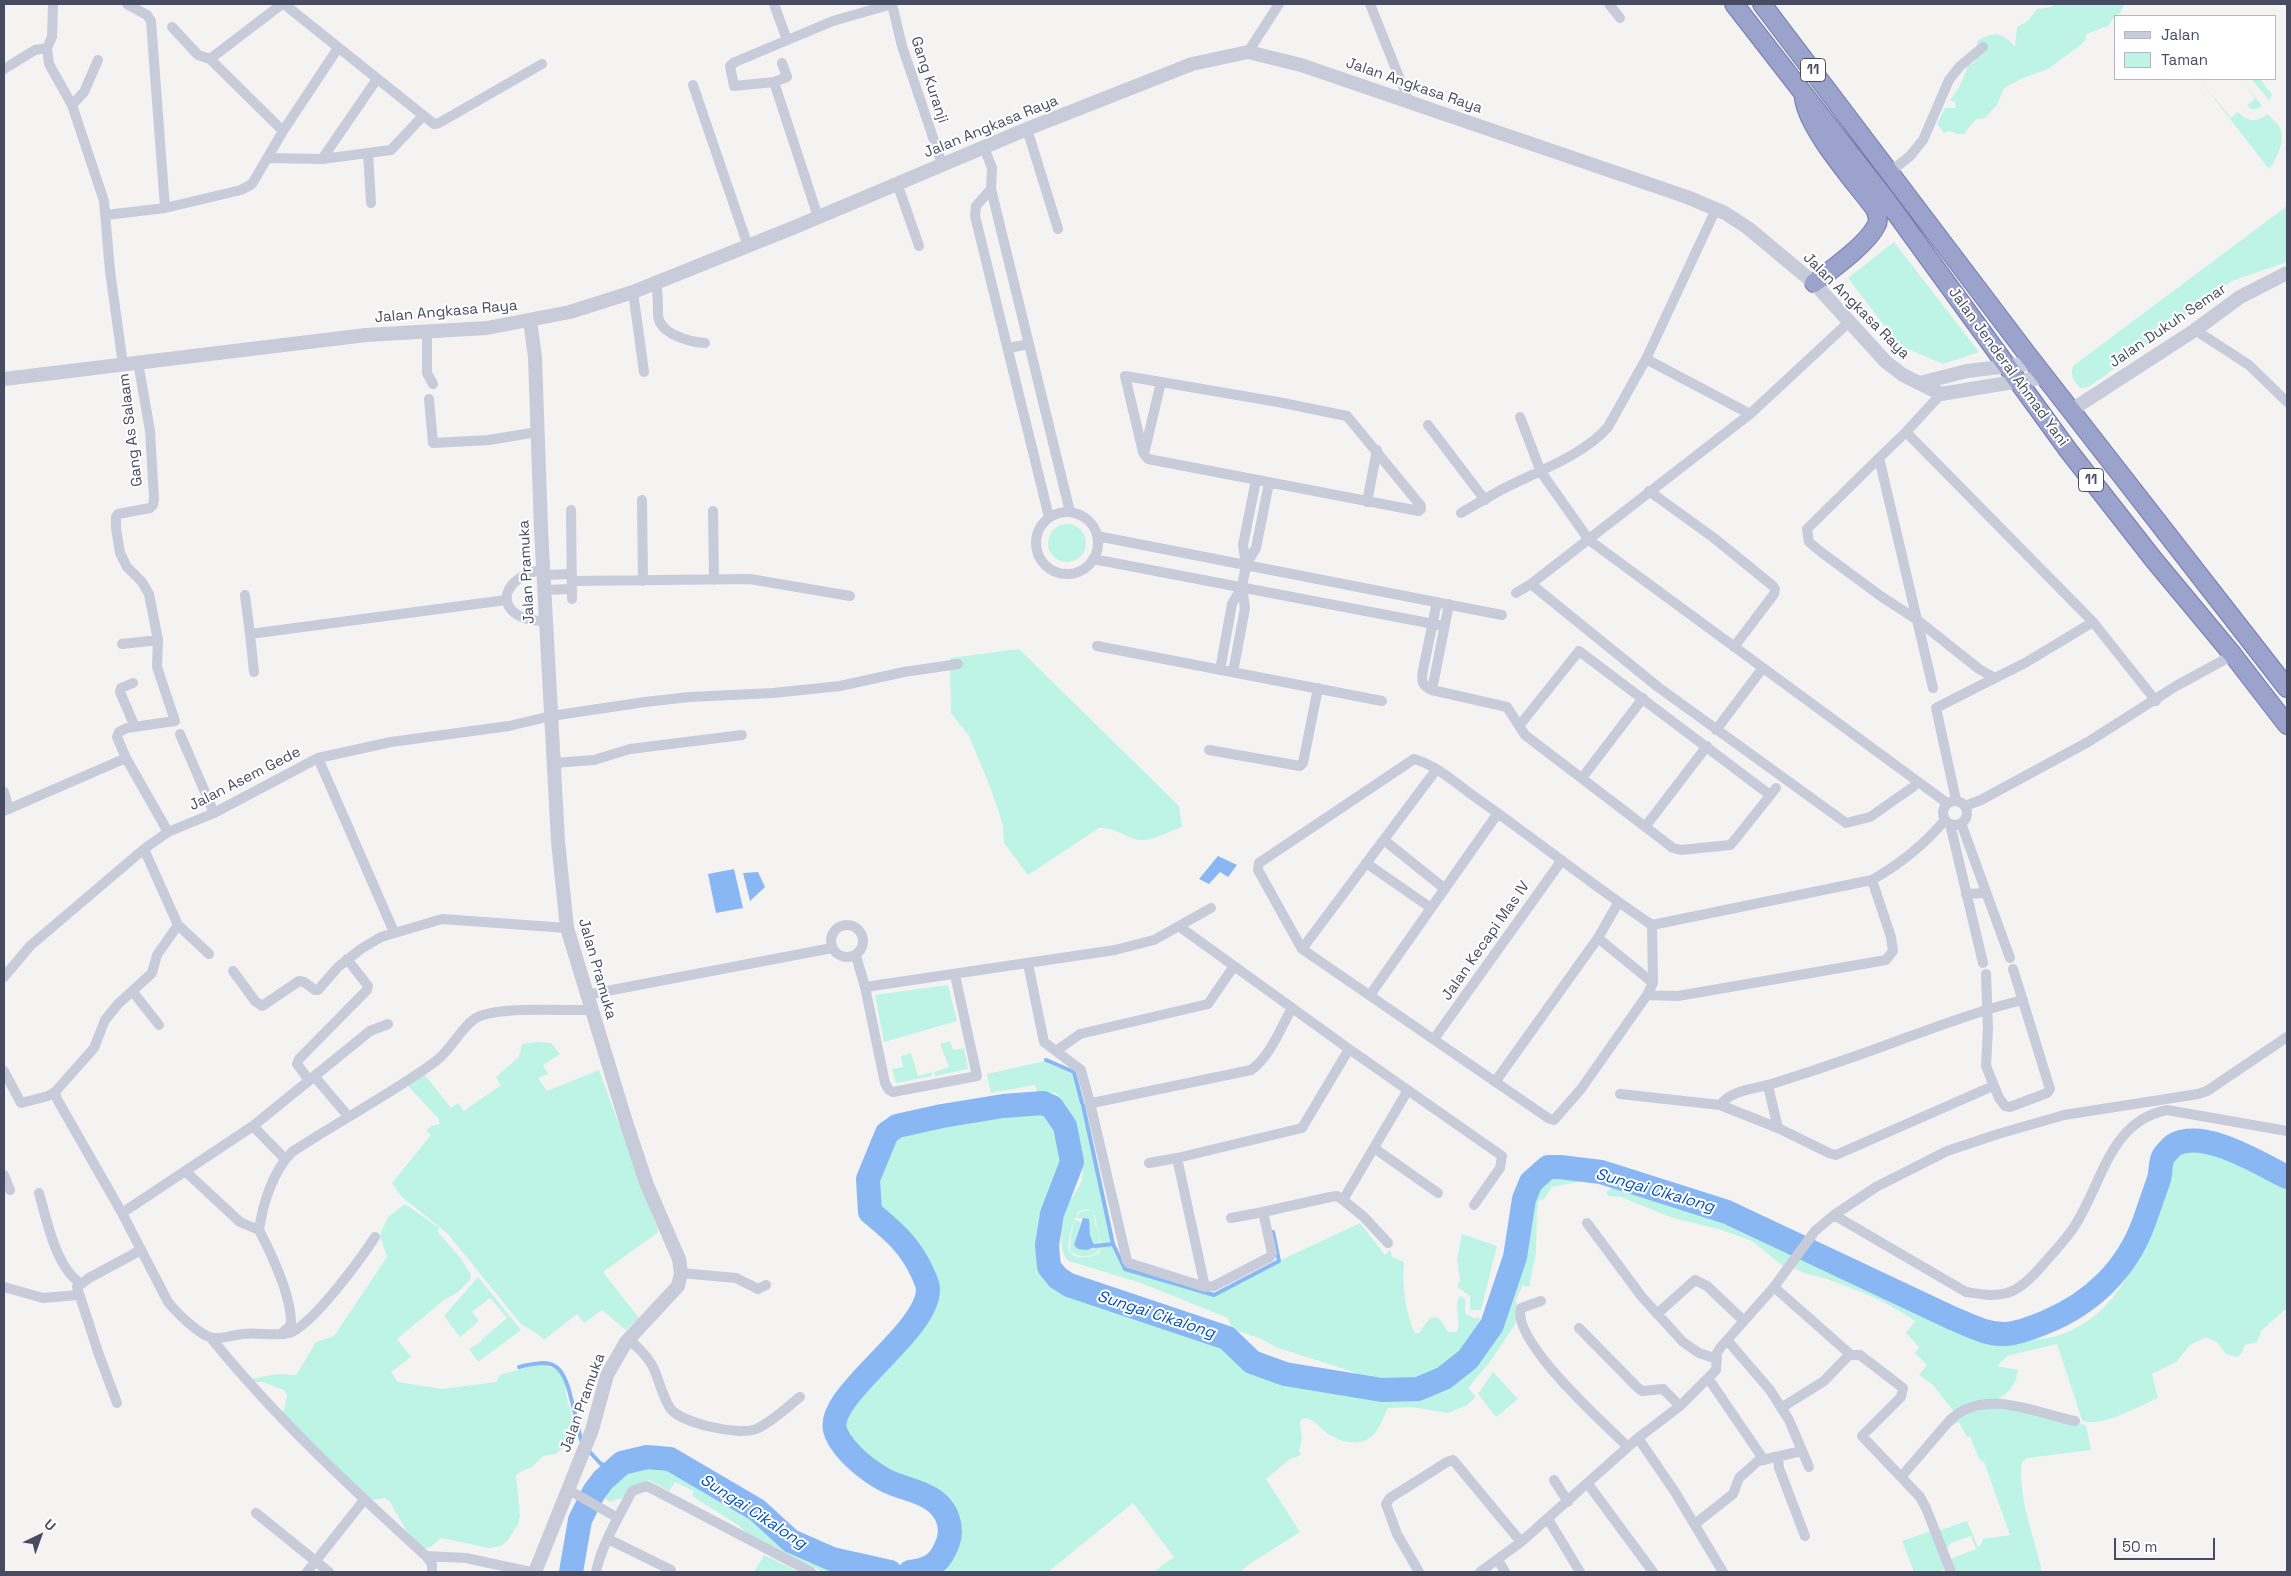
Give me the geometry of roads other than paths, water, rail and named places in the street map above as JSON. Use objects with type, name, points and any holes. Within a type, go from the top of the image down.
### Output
[{"type":"highway","name":"Jalan Jenderal Ahmad Yani","points":[[1734,4],[1887,201],[2018,382],[2154,560],[2233,655],[2287,725]]},
{"type":"highway","name":"Jalan Jenderal Ahmad Yani","points":[[1762,4],[2070,411],[2287,688]]},
{"type":"highway","points":[[1802,90],[1805,108],[1812,124],[1875,209],[1878,218],[1877,224],[1856,248],[1814,283]]},
{"type":"street","points":[[53,4],[52,31],[47,48],[50,64],[72,105],[94,174],[102,192],[106,215],[110,271],[123,365]]},
{"type":"street","points":[[127,4],[146,15],[151,22],[165,208]]},
{"type":"street","points":[[210,59],[283,4],[434,124],[439,124],[542,64]]},
{"type":"street","points":[[774,4],[787,40]]},
{"type":"street","points":[[782,63],[787,77],[774,82],[734,86],[730,66],[735,62],[834,21],[892,4]]},
{"type":"street","name":"Gang Kuranji","points":[[892,4],[902,46],[942,164]]},
{"type":"street","points":[[1248,52],[1279,4]]},
{"type":"street","points":[[1370,4],[1409,102]]},
{"type":"street","points":[[1610,4],[1620,18]]},
{"type":"street","points":[[172,27],[198,55],[210,59],[283,130]]},
{"type":"street","points":[[1890,172],[1910,156],[1923,140],[1949,80],[1960,66],[1983,47]]},
{"type":"street","points":[[4,69],[35,50],[47,48]]},
{"type":"street","points":[[106,215],[165,208],[241,190],[255,180],[283,130],[338,48]]},
{"type":"street","name":"Jalan Angkasa Raya","points":[[4,379],[366,335],[488,328],[579,310],[633,292],[748,246],[942,164],[987,155],[1028,129],[1192,64],[1248,52],[1283,60],[1409,102],[1687,197],[1716,209],[1741,223],[1814,283],[1886,362],[1903,375],[1941,394]]},
{"type":"street","points":[[72,105],[84,92],[98,60]]},
{"type":"street","points":[[322,159],[376,79]]},
{"type":"street","points":[[774,82],[818,217]]},
{"type":"street","points":[[694,85],[748,246]]},
{"type":"street","points":[[267,158],[322,159],[385,151],[395,147],[422,116]]},
{"type":"street","points":[[1028,129],[1058,229]]},
{"type":"street","points":[[368,153],[371,203]]},
{"type":"street","points":[[987,155],[991,189],[1070,512]]},
{"type":"street","points":[[897,183],[919,246]]},
{"type":"street","points":[[991,189],[976,206],[975,216],[1009,348],[1049,517]]},
{"type":"street","points":[[1461,513],[1502,489],[1541,472],[1603,433],[1646,359],[1716,209]]},
{"type":"street","name":"Jalan Dukuh Semar","points":[[2070,411],[2195,330],[2240,297],[2287,273]]},
{"type":"street","points":[[656,282],[659,300],[658,315],[662,324],[675,336],[694,342],[705,343]]},
{"type":"street","points":[[633,292],[644,372]]},
{"type":"street","name":"Jalan Pramuka","points":[[530,321],[534,357],[558,841],[567,928],[647,1185],[677,1254],[682,1273],[678,1286],[628,1339],[608,1374],[592,1430],[570,1492],[535,1572]]},
{"type":"street","points":[[1516,593],[1531,584],[1750,414],[1849,322]]},
{"type":"street","points":[[2195,330],[2248,365],[2287,402]]},
{"type":"street","points":[[427,332],[427,372],[433,384]]},
{"type":"street","points":[[1009,348],[1028,344]]},
{"type":"street","points":[[1646,359],[1750,414]]},
{"type":"street","name":"Gang As Salaam","points":[[135,727],[175,721],[157,667],[158,640],[150,594],[142,582],[127,567],[120,553],[116,528],[116,517],[118,514],[150,508],[153,505],[154,498],[150,431],[138,362]]},
{"type":"street","points":[[1920,383],[1944,376],[2007,366],[2039,370]]},
{"type":"street","points":[[1996,678],[1979,669],[1916,619],[1882,597],[1821,552],[1809,542],[1806,535],[1807,529],[1906,432],[1941,394],[2018,382],[2039,370]]},
{"type":"street","points":[[1125,376],[1343,415],[1349,418],[1377,450],[1421,506],[1419,511],[1148,459],[1144,454],[1125,376]]},
{"type":"street","points":[[1144,454],[1161,382]]},
{"type":"street","points":[[429,400],[433,443],[489,440],[537,432]]},
{"type":"street","points":[[1520,417],[1541,472],[1588,540],[1762,669],[1967,812],[1966,818],[1961,823],[1956,825],[1947,822]]},
{"type":"street","points":[[1428,425],[1485,500]]},
{"type":"street","points":[[1906,432],[2092,622],[2156,701]]},
{"type":"street","points":[[1367,502],[1377,450]]},
{"type":"street","points":[[1879,458],[1933,688]]},
{"type":"street","points":[[1233,672],[1245,608],[1242,588],[1246,565],[1243,546],[1256,480]]},
{"type":"street","points":[[1246,565],[1256,548],[1269,483]]},
{"type":"street","points":[[1649,491],[1714,538],[1775,589],[1774,594],[1734,647]]},
{"type":"street","points":[[642,500],[643,581]]},
{"type":"street","points":[[571,510],[572,586]]},
{"type":"street","points":[[713,511],[714,580]]},
{"type":"street","points":[[1059,512],[1070,512],[1084,517],[1090,522],[1097,536],[1098,548],[1094,559],[1088,565],[1075,573],[1059,573],[1045,565],[1037,552],[1036,536],[1038,528],[1049,517],[1059,512]]},
{"type":"street","points":[[1097,536],[1502,615]]},
{"type":"street","points":[[1094,559],[1444,626]]},
{"type":"street","points":[[546,620],[536,621],[519,616],[512,610],[506,600],[506,594],[514,580],[528,572],[544,572],[572,586]]},
{"type":"street","points":[[545,590],[572,586],[643,581],[750,578],[850,596]]},
{"type":"street","points":[[1531,584],[1658,687],[1846,823],[1870,816],[1913,787]]},
{"type":"street","points":[[1220,670],[1232,604],[1242,588]]},
{"type":"street","points":[[245,595],[254,672]]},
{"type":"street","points":[[250,634],[506,600]]},
{"type":"street","points":[[1437,602],[1421,680],[1425,686],[1432,690],[1507,707],[1519,726],[1525,735],[1677,850],[1730,845],[1736,840],[1773,791],[1707,746],[1579,651],[1519,726]]},
{"type":"street","points":[[1432,690],[1448,604]]},
{"type":"street","points":[[1956,803],[1936,708],[2025,663],[2092,622]]},
{"type":"street","points":[[122,644],[158,640]]},
{"type":"street","points":[[1097,646],[1382,701]]},
{"type":"street","points":[[1983,963],[1947,822],[1942,812],[1956,803],[1982,800],[2088,742],[2156,701],[2176,686],[2233,655]]},
{"type":"street","name":"Jalan Asem Gede","points":[[4,978],[30,946],[168,832],[214,813],[318,758],[391,742],[509,726],[551,716],[689,697],[840,686],[904,672],[958,664]]},
{"type":"street","points":[[1716,730],[1762,669]]},
{"type":"street","points":[[133,683],[120,688],[120,692],[135,727],[119,732],[117,737],[126,758],[168,832]]},
{"type":"street","points":[[1209,750],[1300,766],[1303,763],[1318,688]]},
{"type":"street","points":[[1582,778],[1643,698]]},
{"type":"street","points":[[180,734],[214,813]]},
{"type":"street","points":[[554,763],[594,760],[630,749],[742,734]]},
{"type":"street","points":[[1645,827],[1707,746]]},
{"type":"street","points":[[4,792],[6,810],[126,758]]},
{"type":"street","points":[[318,758],[394,932]]},
{"type":"street","points":[[1652,925],[1652,983],[1647,995],[1581,1089],[1554,1120],[1548,1118],[1302,949],[1258,870],[1259,863],[1414,759],[1436,770],[1498,813],[1618,903],[1652,925],[1872,880],[1893,868],[1926,842],[1947,822]]},
{"type":"street","points":[[1302,949],[1436,770]]},
{"type":"street","points":[[1370,995],[1498,813]]},
{"type":"street","points":[[1961,823],[2010,958]]},
{"type":"street","points":[[1384,840],[1445,889]]},
{"type":"street","points":[[144,850],[178,925],[209,954]]},
{"type":"street","name":"Jalan Kecapi Mas IV","points":[[1434,1039],[1562,860]]},
{"type":"street","points":[[1366,863],[1432,908]]},
{"type":"street","points":[[1647,995],[1678,996],[1886,960],[1893,951],[1891,937],[1872,880]]},
{"type":"street","points":[[1966,894],[1986,893]]},
{"type":"street","points":[[1495,1082],[1598,938],[1618,903]]},
{"type":"street","points":[[865,986],[955,975],[1115,950],[1154,940],[1211,908]]},
{"type":"street","points":[[233,971],[255,1001],[262,1006],[299,981],[318,990],[347,959],[381,937],[442,918],[567,928]]},
{"type":"street","points":[[4,1071],[21,1102],[48,1096],[55,1092],[94,1048],[105,1020],[118,1004],[152,973],[157,955],[178,925]]},
{"type":"street","points":[[847,925],[858,929],[864,941],[863,947],[856,956],[846,958],[837,955],[832,948],[831,941],[836,930],[847,925]]},
{"type":"street","points":[[1180,927],[1502,1156],[1500,1168],[1474,1205]]},
{"type":"street","points":[[1598,938],[1652,983]]},
{"type":"street","points":[[586,994],[832,948]]},
{"type":"street","points":[[856,956],[865,986],[885,1083],[889,1090],[893,1092],[977,1076],[955,975]]},
{"type":"street","points":[[347,959],[368,986],[367,990],[299,1059],[297,1064],[348,1116]]},
{"type":"street","points":[[1028,964],[1044,1042],[1081,1070],[1129,1264],[1205,1286],[1214,1286],[1270,1257],[1272,1254],[1263,1212]]},
{"type":"street","points":[[1056,1051],[1080,1034],[1204,1006],[1212,1001],[1234,966]]},
{"type":"street","points":[[1986,974],[1988,1008],[1986,1066],[1999,1098],[2005,1106],[2010,1107],[2047,1093],[2050,1089],[2013,969]]},
{"type":"street","points":[[133,992],[159,1025]]},
{"type":"street","points":[[1720,1105],[1728,1096],[1768,1086],[1988,1008],[2023,1000]]},
{"type":"street","points":[[1090,1103],[1251,1070],[1264,1057],[1292,1008]]},
{"type":"street","points":[[282,1333],[291,1325],[291,1313],[278,1269],[259,1230],[270,1188],[292,1152],[438,1059],[455,1042],[470,1021],[478,1017],[491,1013],[591,1010]]},
{"type":"street","points":[[122,1213],[253,1126],[278,1108],[370,1031],[388,1024]]},
{"type":"street","points":[[1480,1572],[1521,1542],[1638,1438],[1680,1406],[1716,1370],[1716,1359],[1720,1348],[1774,1287],[1815,1231],[1834,1215],[1876,1187],[1947,1151],[1998,1134],[2064,1115],[2187,1097],[2207,1091],[2287,1037]]},
{"type":"street","points":[[1149,1163],[1302,1128],[1349,1049]]},
{"type":"street","points":[[1768,1086],[1778,1128]]},
{"type":"street","points":[[1620,1094],[1720,1105],[1778,1128],[1836,1155],[1993,1086]]},
{"type":"street","points":[[1343,1200],[1408,1090]]},
{"type":"street","points":[[55,1092],[97,1173],[122,1213],[168,1302],[176,1312],[211,1338],[244,1379],[364,1500],[426,1556],[432,1564],[432,1572]]},
{"type":"street","points":[[1834,1215],[1966,1292],[1988,1295],[2009,1293],[2025,1283],[2040,1269],[2074,1227],[2119,1140],[2134,1124],[2153,1113],[2167,1110],[2287,1131]]},
{"type":"street","points":[[253,1126],[286,1159]]},
{"type":"street","points":[[1374,1148],[1438,1193]]},
{"type":"street","points":[[1177,1158],[1205,1286]]},
{"type":"street","points":[[185,1171],[240,1222],[259,1230]]},
{"type":"street","points":[[4,1175],[10,1190]]},
{"type":"street","points":[[39,1193],[61,1260],[70,1275],[80,1283]]},
{"type":"street","points":[[1231,1218],[1337,1196],[1364,1217],[1388,1243]]},
{"type":"street","points":[[1587,1223],[1637,1291],[1683,1342],[1699,1353],[1716,1359]]},
{"type":"street","points":[[211,1338],[292,1332],[316,1312],[363,1255],[375,1237]]},
{"type":"street","points":[[117,1403],[78,1295],[78,1287],[80,1283],[141,1250]]},
{"type":"street","points":[[682,1273],[736,1278],[758,1289],[766,1285]]},
{"type":"street","points":[[1657,1314],[1695,1280],[1707,1286],[1744,1321]]},
{"type":"street","points":[[4,1287],[43,1298],[78,1295]]},
{"type":"street","points":[[1774,1287],[1851,1355],[1860,1355],[1903,1388],[1901,1397],[1862,1436],[1920,1497],[1951,1572]]},
{"type":"street","points":[[1541,1300],[1521,1308],[1518,1315],[1521,1326],[1552,1371],[1628,1447]]},
{"type":"street","points":[[1579,1328],[1638,1388],[1642,1391],[1663,1389],[1680,1406]]},
{"type":"street","points":[[628,1339],[652,1366],[670,1409],[676,1415],[685,1419],[708,1426],[744,1431],[756,1428],[800,1397]]},
{"type":"street","points":[[1727,1340],[1770,1390],[1781,1408],[1809,1467]]},
{"type":"street","points":[[1781,1408],[1824,1381],[1851,1355]]},
{"type":"street","points":[[1708,1378],[1764,1460]]},
{"type":"street","points":[[1901,1477],[1946,1425],[1959,1412],[1968,1408],[2002,1403],[2075,1421]]},
{"type":"street","points":[[1638,1438],[1695,1524],[1722,1572]]},
{"type":"street","points":[[1695,1524],[1733,1494],[1739,1478],[1758,1461],[1778,1458],[1802,1451]]},
{"type":"street","points":[[1778,1458],[1781,1474],[1805,1536]]},
{"type":"street","points":[[1419,1572],[1397,1534],[1386,1504],[1390,1498],[1453,1460],[1465,1477],[1521,1542]]},
{"type":"street","points":[[1554,1480],[1568,1502]]},
{"type":"street","points":[[1588,1484],[1654,1572]]},
{"type":"street","points":[[596,1572],[608,1539],[632,1491],[647,1486],[811,1572]]},
{"type":"street","points":[[570,1492],[618,1518]]},
{"type":"street","points":[[307,1572],[364,1500]]},
{"type":"street","points":[[256,1512],[329,1572]]},
{"type":"street","points":[[1548,1519],[1580,1572]]},
{"type":"street","points":[[608,1539],[671,1570]]},
{"type":"street","points":[[426,1556],[466,1558],[531,1572]]},
{"type":"street","points":[[1498,1560],[1505,1572]]},
{"type":"water","points":[[1218,856],[1237,865],[1228,877],[1220,872],[1209,884],[1199,879]]},
{"type":"water","points":[[734,869],[743,908],[716,913],[708,874]]},
{"type":"water","points":[[758,872],[765,887],[750,901],[743,873]]},
{"type":"water","points":[[1083,1218],[1089,1219],[1090,1235],[1095,1247],[1087,1250],[1078,1249],[1074,1245]]},
{"type":"waterway","points":[[1046,1060],[1058,1065]]},
{"type":"waterway","points":[[1060,1066],[1074,1072],[1082,1103]]},
{"type":"waterway","name":"Sungai Cikalong","points":[[910,1572],[931,1566],[942,1555],[950,1535],[946,1514],[930,1498],[887,1481],[858,1461],[845,1447],[836,1433],[835,1419],[844,1402],[858,1384],[912,1325],[924,1306],[928,1289],[918,1264],[907,1247],[870,1212],[868,1179],[887,1133],[897,1126],[1003,1106],[1043,1103],[1052,1107],[1065,1126],[1072,1162],[1052,1214],[1047,1245],[1049,1267],[1058,1278],[1069,1285],[1227,1338],[1252,1362],[1285,1374],[1382,1390],[1418,1389],[1444,1378],[1468,1359],[1492,1325],[1515,1257],[1524,1199],[1531,1182],[1548,1167],[1601,1172],[1727,1212],[1952,1318],[1985,1331],[1999,1334],[2031,1328],[2063,1314],[2093,1294],[2106,1282],[2118,1269],[2137,1239],[2159,1179],[2161,1162],[2174,1145],[2186,1141],[2216,1144],[2287,1177]]},
{"type":"waterway","points":[[1083,1105],[1113,1244]]},
{"type":"waterway","points":[[1095,1246],[1113,1244],[1125,1269],[1214,1295],[1279,1261],[1273,1232]]},
{"type":"waterway","points":[[519,1367],[540,1363],[555,1366],[560,1370],[568,1386],[581,1440],[584,1444]]},
{"type":"waterway","points":[[588,1450],[600,1463],[613,1472]]},
{"type":"waterway","name":"Sungai Cikalong","points":[[571,1572],[580,1520],[594,1492],[603,1480],[622,1463],[647,1457],[670,1459],[757,1510],[791,1541],[832,1559],[890,1572]]}]
